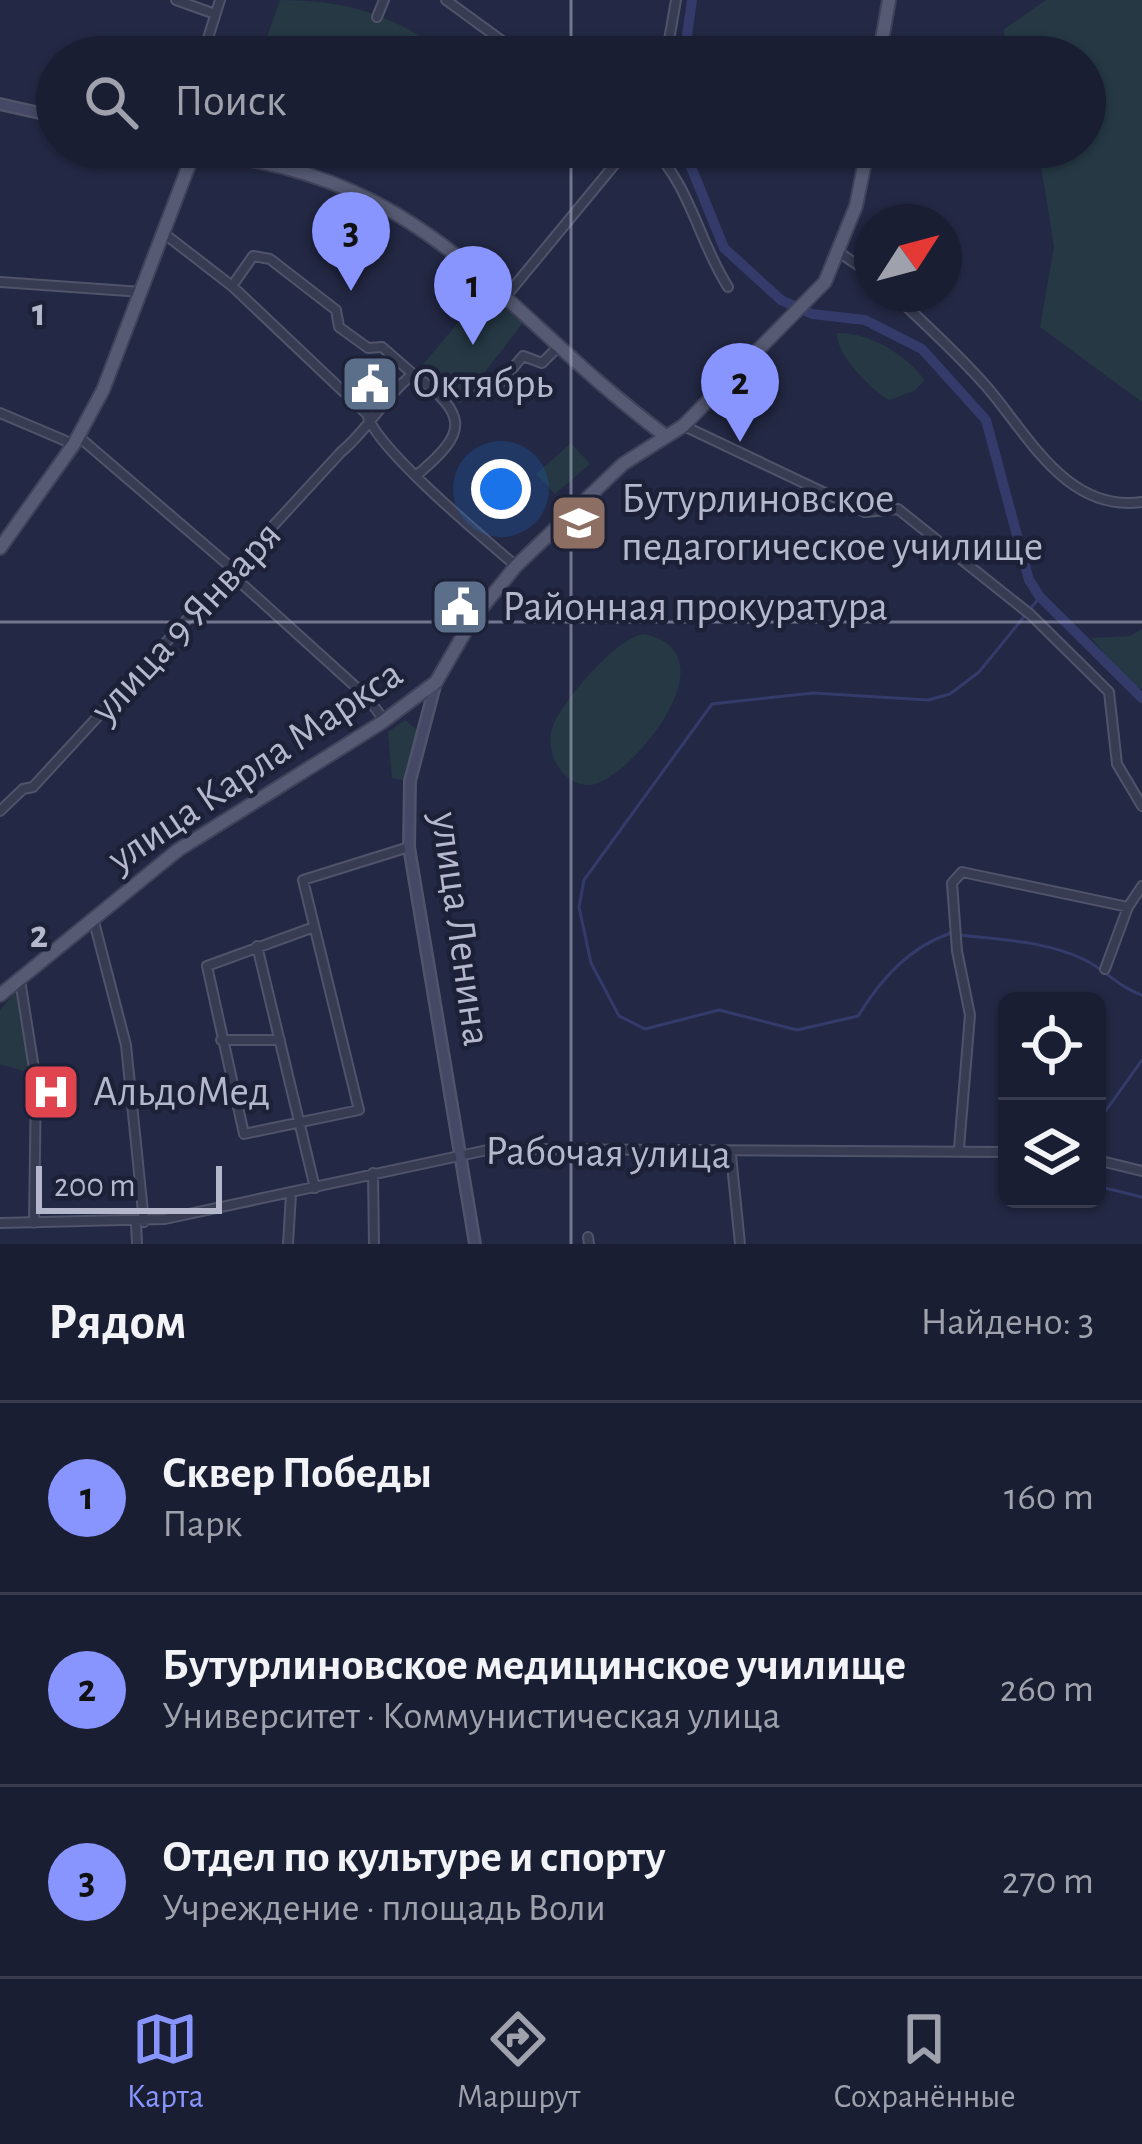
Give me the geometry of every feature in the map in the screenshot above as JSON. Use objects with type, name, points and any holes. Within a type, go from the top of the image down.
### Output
[{"type":"main road","points":[[883,36],[889,0]]},
{"type":"main road","points":[[0,548],[77,441],[144,293],[184,168]]},
{"type":"main road","points":[[290,168],[359,190],[425,231],[507,295],[663,434]]},
{"type":"main road","name":"улица Ленина","points":[[436,682],[472,620],[516,566],[623,464],[663,434],[683,426],[825,282],[840,254],[863,168]]},
{"type":"main road","name":"улица Карла Маркса","points":[[0,995],[189,842],[385,721],[436,682]]},
{"type":"street","points":[[176,0],[214,14]]},
{"type":"street","points":[[208,36],[220,0]]},
{"type":"street","points":[[377,17],[384,0]]},
{"type":"street","points":[[446,0],[495,36]]},
{"type":"street","points":[[669,36],[676,0]]},
{"type":"street","points":[[0,104],[36,113]]},
{"type":"street","points":[[507,295],[611,168]]},
{"type":"street","points":[[667,168],[683,190],[707,254],[728,287]]},
{"type":"street","points":[[166,235],[232,286],[368,414],[370,428],[516,566]]},
{"type":"street","points":[[840,254],[854,263]]},
{"type":"street","points":[[232,286],[253,256],[270,259],[335,310],[339,326],[368,348],[382,347],[444,400],[455,427],[449,448],[418,474]]},
{"type":"street","points":[[0,282],[144,293]]},
{"type":"street","points":[[913,312],[991,392],[1026,443],[1071,482],[1102,499],[1142,502]]},
{"type":"street","points":[[479,393],[496,388],[523,356],[542,363],[560,345]]},
{"type":"street","points":[[370,428],[380,408],[413,374]]},
{"type":"street","points":[[0,413],[77,441],[232,571],[367,698],[385,721]]},
{"type":"street","points":[[683,426],[865,512],[898,508],[1022,608],[1108,692],[1117,764],[1142,806]]},
{"type":"street","name":"улица 9 Января","points":[[0,811],[22,789],[33,787],[341,452],[370,428]]},
{"type":"street","name":"улица Ленина","points":[[436,682],[410,781],[409,847],[476,1244]]},
{"type":"street","points":[[314,927],[207,966],[241,1132],[355,1112],[359,1104],[305,878],[409,847]]},
{"type":"street","points":[[959,1148],[970,1015],[952,883],[962,872],[1128,907]]},
{"type":"street","points":[[1105,969],[1128,907],[1142,886]]},
{"type":"street","points":[[93,917],[126,1045],[140,1222],[137,1244]]},
{"type":"street","points":[[257,946],[315,1188]]},
{"type":"street","points":[[19,978],[28,1004],[35,1081],[34,1223]]},
{"type":"street","points":[[221,1040],[280,1040]]},
{"type":"street","name":"Рабочая улица","points":[[0,1222],[140,1222],[291,1194],[463,1152],[998,1151]]},
{"type":"street","points":[[731,1155],[740,1244]]},
{"type":"street","points":[[1106,1162],[1142,1171]]},
{"type":"street","points":[[373,1173],[374,1244]]},
{"type":"street","points":[[287,1244],[291,1194]]},
{"type":"shaded area","points":[[280,0],[351,7],[419,36],[267,36]]},
{"type":"shaded area","points":[[1046,0],[1142,0],[1142,402],[1040,327],[1054,247],[1041,168],[1106,168],[1106,36],[1005,36],[1003,30]]},
{"type":"shaded area","points":[[485,291],[523,323],[460,404],[419,369]]},
{"type":"shaded area","points":[[837,333],[862,336],[886,347],[925,380],[914,391],[889,400],[855,370]]},
{"type":"shaded area","points":[[571,443],[590,464],[555,494],[536,474]]},
{"type":"shaded area","points":[[1142,629],[1142,689],[1129,682],[1091,638],[1130,636]]},
{"type":"shaded area","points":[[643,634],[670,646],[680,665],[678,689],[666,716],[627,763],[607,779],[580,784],[563,773],[552,754],[554,723],[606,658]]},
{"type":"shaded area","points":[[405,720],[417,730],[403,780],[392,778],[388,732]]},
{"type":"shaded area","points":[[16,991],[24,997],[29,1073],[0,1064],[0,1010]]},
{"type":"waterway","points":[[687,36],[692,0]]},
{"type":"waterway","points":[[692,168],[724,248],[781,300],[812,314],[865,320],[922,349],[986,420],[1029,580],[1040,597],[1142,698]]},
{"type":"waterway","points":[[951,933],[897,966],[858,1016],[797,1030],[719,1010],[645,1029],[619,1016],[591,963],[579,907],[584,880],[712,704],[813,693],[928,700],[950,694],[979,672],[1040,597]]},
{"type":"waterway","points":[[960,935],[1055,949],[1092,964],[1142,995]]},
{"type":"waterway","points":[[1106,1110],[1142,1060]]},
{"type":"waterway","points":[[1106,1188],[1142,1197]]},
{"type":"place","name":"Отдел по культуре и спорту","points":[[351,291]]},
{"type":"place","name":"Сквер Победы","points":[[473,345]]},
{"type":"place","name":"Октябрь","points":[[370,384]]},
{"type":"place","name":"Бутурлиновское медицинское училище","points":[[740,442]]},
{"type":"place","name":"Бутурлиновское педагогическое училище","points":[[579,523]]},
{"type":"place","name":"Районная прокуратура","points":[[460,607]]},
{"type":"place","name":"АльдоМед","points":[[51,1092]]}]
